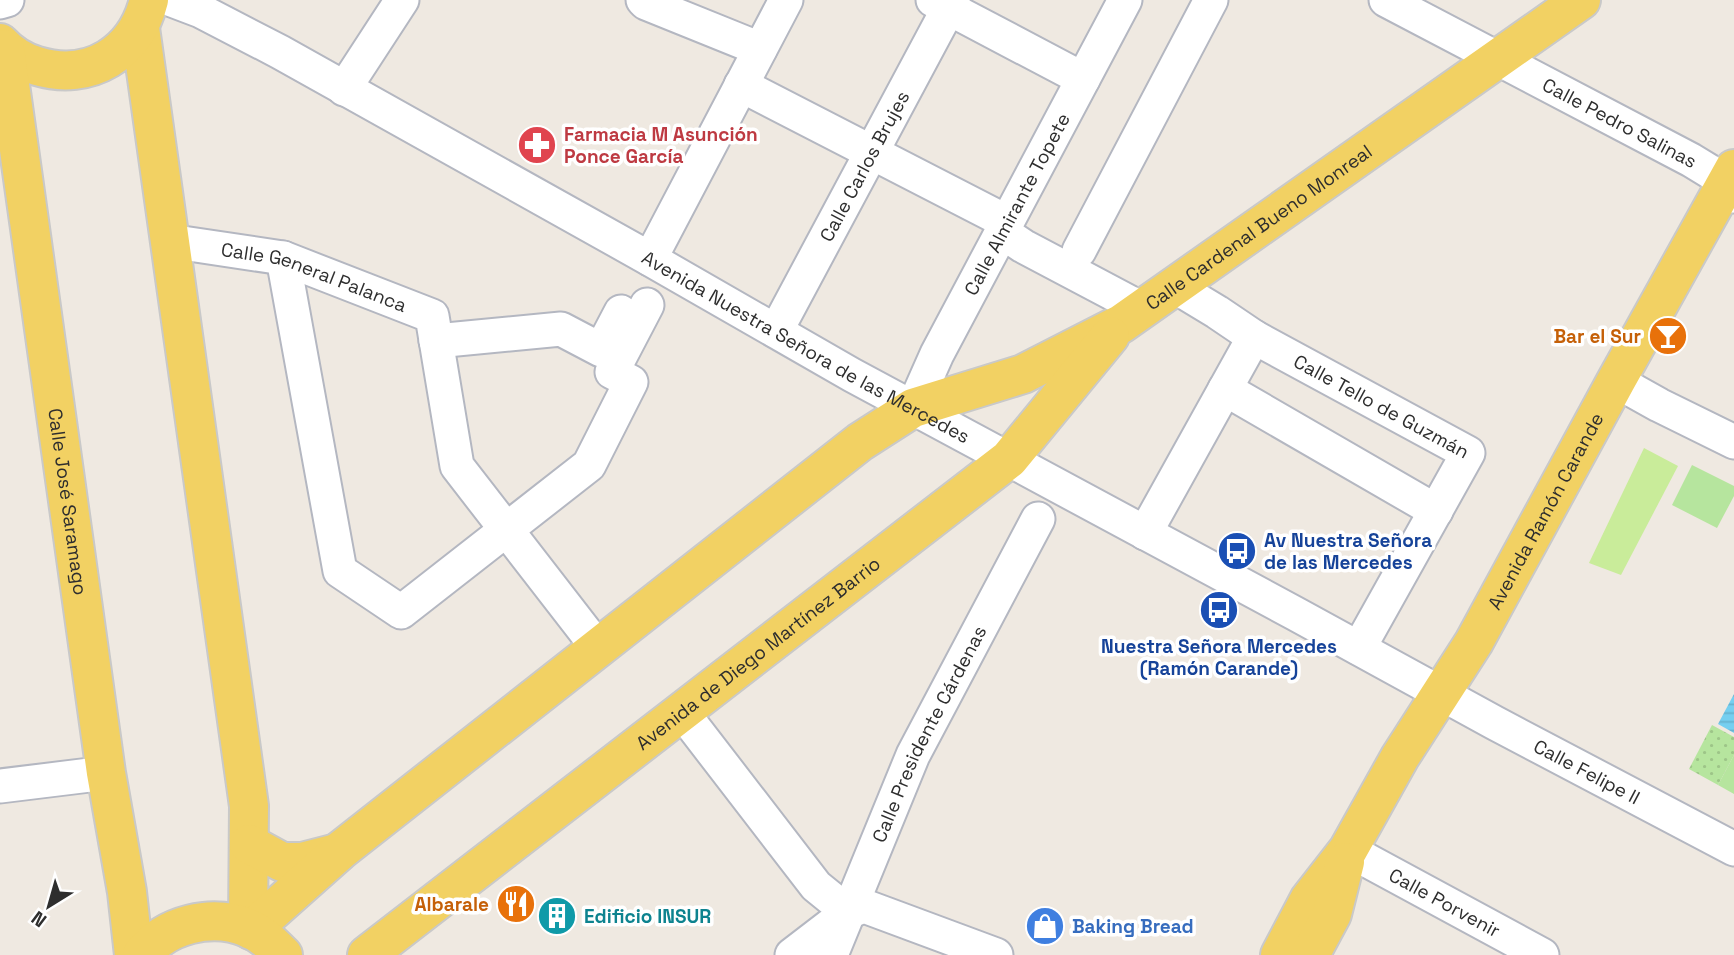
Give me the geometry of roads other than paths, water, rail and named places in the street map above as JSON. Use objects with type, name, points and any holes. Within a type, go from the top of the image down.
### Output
[{"type":"main road","name":"Calle Cardenal Bueno Monreal","points":[[913,408],[1023,373],[1131,316],[1581,0]]},
{"type":"main road","points":[[3,46],[26,63],[50,70],[75,71],[99,64],[120,51],[144,14]]},
{"type":"main road","points":[[144,14],[169,241],[249,806],[249,929]]},
{"type":"main road","name":"Calle José Saramago","points":[[3,46],[134,955]]},
{"type":"main road","name":"Avenida Ramón Carande","points":[[1310,952],[1332,914],[1349,850],[1400,757],[1474,642],[1616,381],[1732,182]]},
{"type":"main road","name":"Avenida de Diego Martínez Barrio","points":[[367,955],[1009,459],[1131,316]]},
{"type":"main road","points":[[249,929],[337,853],[860,442],[913,408]]},
{"type":"main road","points":[[249,844],[282,862],[302,862],[337,853]]},
{"type":"main road","points":[[142,955],[160,938],[176,929],[212,921],[249,929],[269,941],[283,955]]},
{"type":"street","points":[[0,2],[7,0]]},
{"type":"street","name":"Avenida Nuestra Señora de las Mercedes","points":[[172,0],[201,11],[344,89],[913,408],[1441,694]]},
{"type":"street","points":[[344,89],[402,0]]},
{"type":"street","points":[[643,0],[760,49]]},
{"type":"street","points":[[650,259],[755,93],[760,49],[786,0]]},
{"type":"street","name":"Calle Almirante Topete","points":[[913,408],[937,354],[1125,0]]},
{"type":"street","points":[[1079,251],[1211,0]]},
{"type":"street","name":"Calle Pedro Salinas","points":[[1386,0],[1429,10],[1497,59],[1732,182]]},
{"type":"street","points":[[945,3],[1083,79]]},
{"type":"street","name":"Calle Carlos Brujes","points":[[776,331],[871,152],[945,3]]},
{"type":"street","points":[[755,93],[871,152],[1004,227],[1023,246],[1131,316]]},
{"type":"street","name":"Calle General Palanca","points":[[169,241],[284,258],[432,316],[457,466],[598,648]]},
{"type":"street","points":[[284,258],[340,571],[401,612],[590,465],[631,382],[612,372],[638,300],[601,350],[561,329],[436,341]]},
{"type":"street","name":"Calle Tello de Guzmán","points":[[1174,286],[1254,337],[1468,453],[1359,648]]},
{"type":"street","points":[[1145,533],[1254,337]]},
{"type":"street","points":[[1616,381],[1734,442]]},
{"type":"street","points":[[1225,389],[1436,511]]},
{"type":"street","name":"Calle Presidente Cárdenas","points":[[831,955],[914,755],[1038,519]]},
{"type":"street","name":"Calle Felipe II","points":[[1441,694],[1734,849]]},
{"type":"street","points":[[682,712],[816,886],[848,912]]},
{"type":"street","points":[[0,786],[106,773]]},
{"type":"street","name":"Calle Porvenir","points":[[1349,850],[1542,955]]},
{"type":"street","points":[[792,955],[848,912],[864,906],[996,955]]},
{"type":"water","points":[[1734,694],[1734,733],[1718,724]]},
{"type":"place","name":"Farmacia M Asunción Ponce García","points":[[537,145]]},
{"type":"place","name":"Bar el Sur","points":[[1668,336]]},
{"type":"place","name":"Av Nuestra Señora de las Mercedes","points":[[1237,551]]},
{"type":"place","name":"Nuestra Señora Mercedes (Ramón Carande)","points":[[1219,610]]},
{"type":"place","name":"Albarale","points":[[516,904]]},
{"type":"place","name":"Edificio INSUR","points":[[557,916]]},
{"type":"place","name":"Baking Bread","points":[[1045,926]]}]
